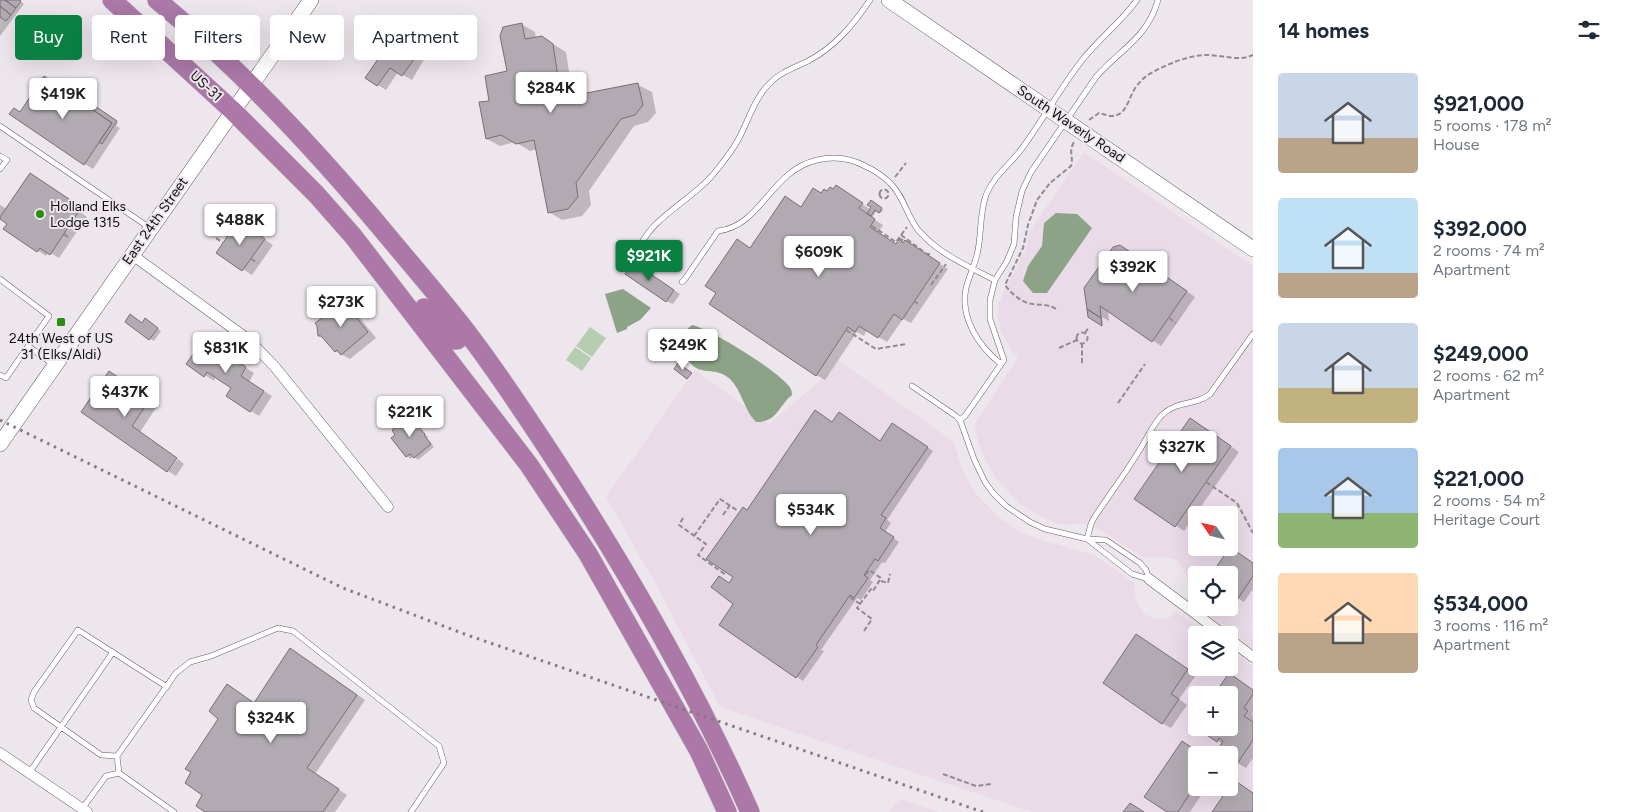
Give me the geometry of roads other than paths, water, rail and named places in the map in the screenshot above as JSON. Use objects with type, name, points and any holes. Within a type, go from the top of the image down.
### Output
[{"type":"highway","name":"US-31","points":[[112,0],[233,111],[316,194],[353,236]]},
{"type":"highway","points":[[157,0],[252,84],[350,190],[467,332],[507,386],[609,542],[676,658],[750,812]]},
{"type":"highway","points":[[353,236],[368,242],[451,340],[458,340],[467,332]]},
{"type":"highway","points":[[353,236],[529,465],[588,554],[699,751],[727,812]]},
{"type":"street","name":"East 24th Street","points":[[0,444],[131,254],[311,0]]},
{"type":"street","name":"South Waverly Road","points":[[889,0],[1253,248]]},
{"type":"street","points":[[131,254],[257,347],[388,507]]},
{"type":"street","points":[[1150,579],[1212,626]]},
{"type":"street","points":[[1238,646],[1253,657]]},
{"type":"street","points":[[0,754],[84,811]]},
{"type":"lane","points":[[638,252],[658,221],[691,197],[715,173],[738,140],[768,84],[784,72],[817,55],[836,41],[852,26],[870,0]]},
{"type":"lane","points":[[1002,362],[979,341],[971,328],[965,296],[978,250],[983,206],[990,186],[1022,149],[1061,88],[1084,58],[1137,0]]},
{"type":"lane","points":[[1002,362],[990,319],[990,300],[996,280],[1014,244],[1018,204],[1026,181],[1065,120],[1096,77],[1106,65],[1140,36],[1152,18],[1158,0]]},
{"type":"lane","points":[[0,126],[150,228]]},
{"type":"lane","points":[[0,156],[6,160],[0,169]]},
{"type":"lane","points":[[682,282],[718,231],[730,229],[743,222],[779,182],[800,165],[825,158],[838,158],[860,164],[886,179],[896,190],[914,224],[924,236],[936,247],[972,269],[996,280]]},
{"type":"lane","points":[[0,279],[49,316],[6,378],[0,375]]},
{"type":"lane","points":[[1087,540],[1094,518],[1140,450],[1156,422],[1171,408],[1186,402],[1202,399],[1210,394],[1253,334]]},
{"type":"lane","points":[[28,346],[55,365]]},
{"type":"lane","points":[[960,420],[965,416],[1002,362]]},
{"type":"lane","points":[[912,386],[960,420],[974,459],[985,482],[992,493],[1006,506],[1030,522],[1046,529],[1087,540],[1106,540],[1144,567],[1150,579]]},
{"type":"lane","points":[[1087,540],[1132,574],[1150,579]]},
{"type":"lane","points":[[174,812],[119,773],[117,756],[176,673],[190,662],[211,656],[278,628],[293,631],[439,746],[444,762],[411,812]]},
{"type":"lane","points":[[117,756],[101,755],[34,708],[31,700],[34,692],[78,630],[167,686]]},
{"type":"lane","points":[[29,773],[113,652]]},
{"type":"lane","points":[[84,811],[106,776],[119,773]]},
{"type":"railway","points":[[0,420],[343,588],[467,635],[983,812]]},
{"type":"place","name":"Holland Elks Lodge 1315","points":[[40,214]]},
{"type":"place","name":"24th West of US 31 (Elks/Aldi)","points":[[61,322]]}]
